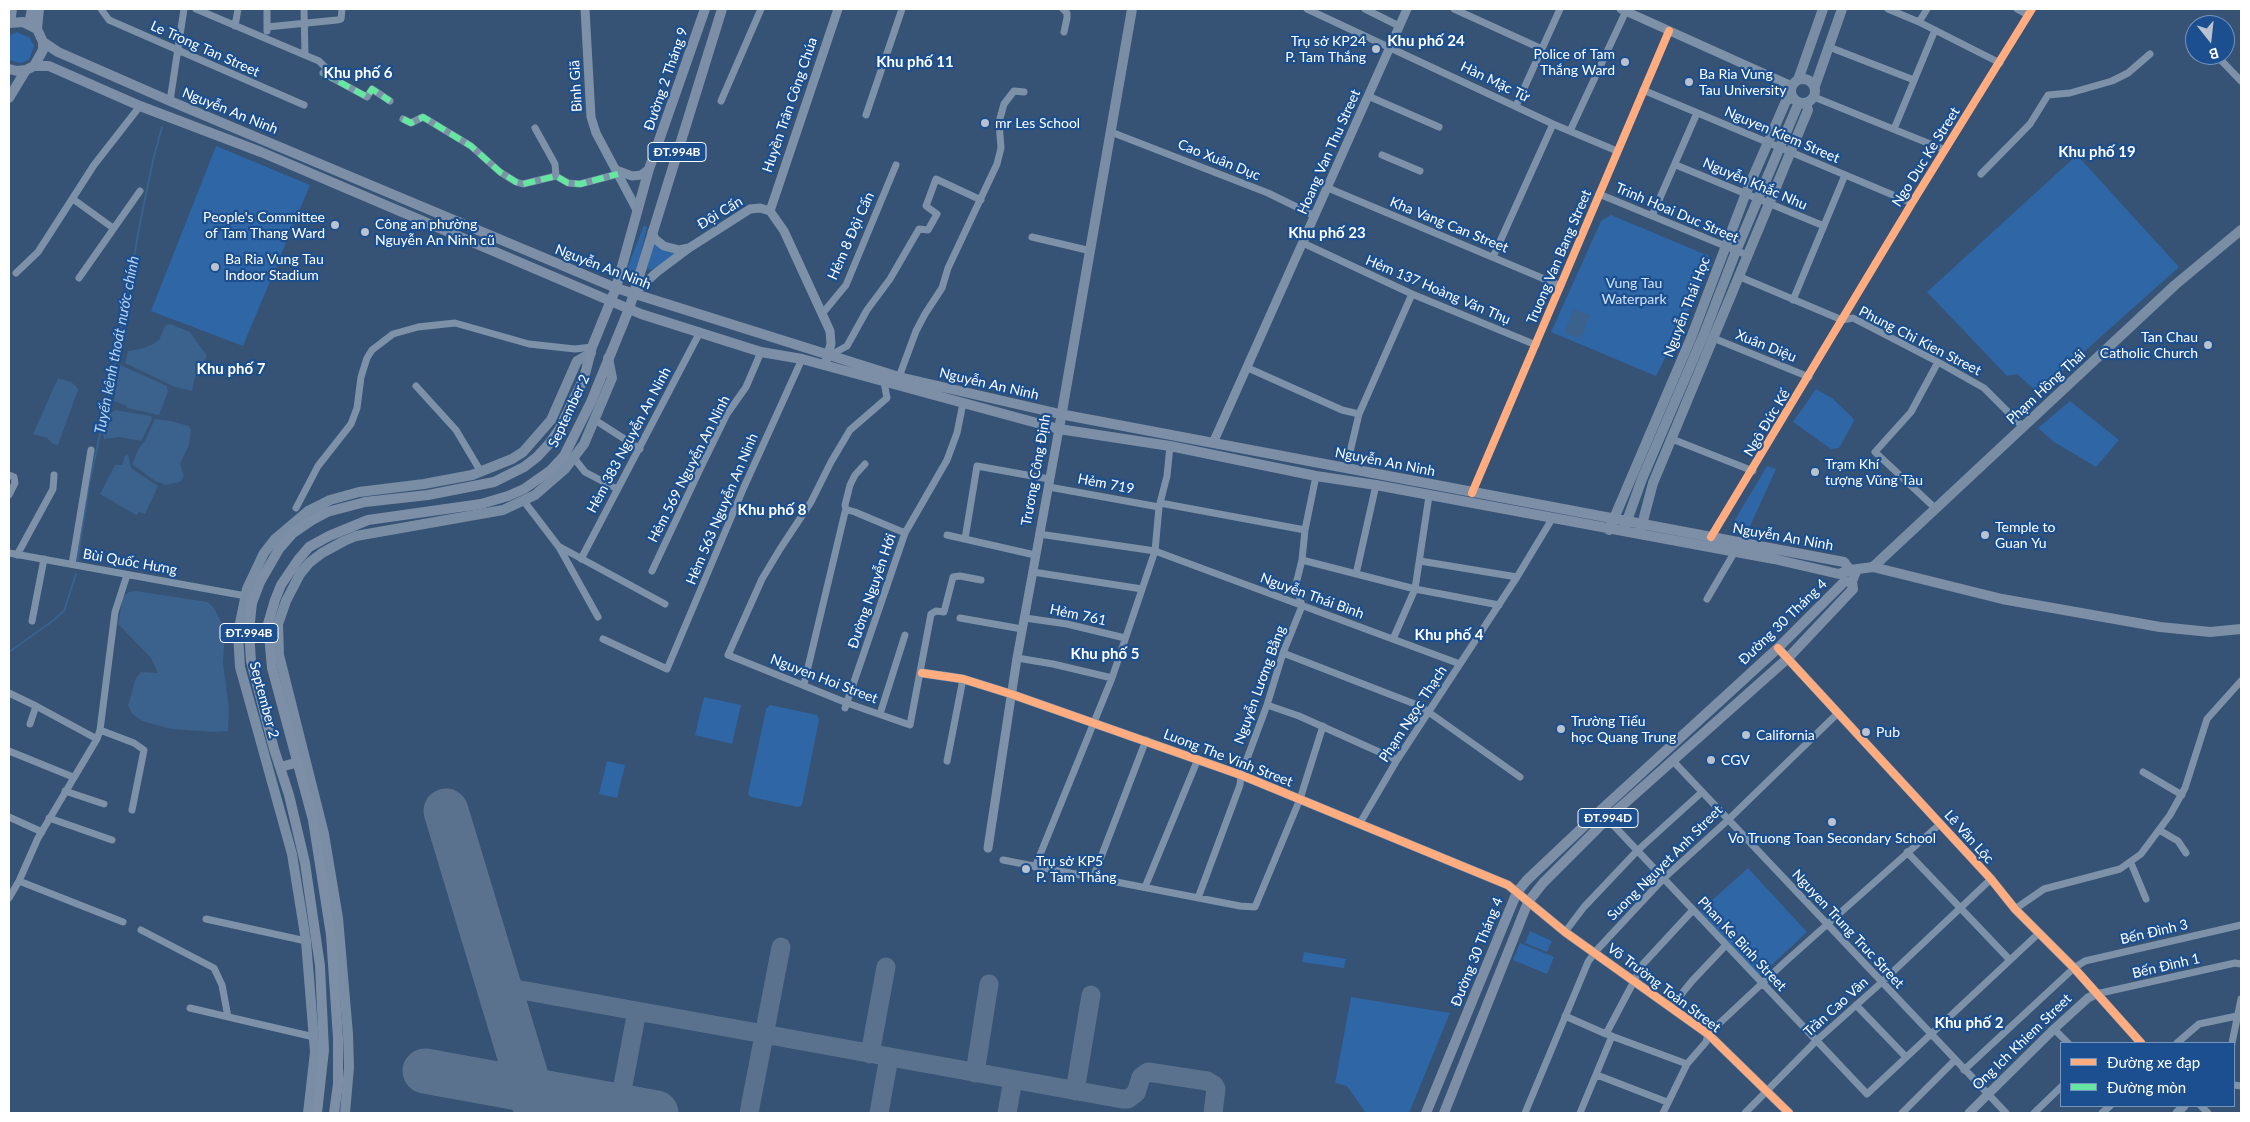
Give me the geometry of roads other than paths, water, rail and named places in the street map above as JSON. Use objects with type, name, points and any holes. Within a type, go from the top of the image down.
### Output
[{"type":"main road","points":[[11,23],[12,9]]},
{"type":"main road","points":[[11,23],[18,9]]},
{"type":"main road","points":[[9,85],[22,69],[43,50],[43,42],[33,26],[32,9]]},
{"type":"main road","points":[[33,26],[39,9]]},
{"type":"main road","name":"Đường 2 Tháng 9","points":[[611,302],[649,169],[705,9]]},
{"type":"main road","name":"ĐT.994B","points":[[629,309],[722,9]]},
{"type":"main road","name":"Trương Công Định","points":[[1059,429],[1060,414],[1091,251],[1132,9]]},
{"type":"main road","points":[[1795,83],[1824,9]]},
{"type":"main road","name":"Nguyễn Thái Học","points":[[1611,525],[1704,334],[1727,272],[1779,147],[1829,47],[1842,9]]},
{"type":"main road","points":[[11,23],[33,26]]},
{"type":"main road","name":"Nguyễn An Ninh","points":[[43,42],[58,52],[170,101],[633,295],[884,382],[1059,429],[1170,446],[1316,476],[1376,484],[1552,519],[1624,527],[1734,553],[1839,574],[1853,570]]},
{"type":"main road","name":"Nguyễn An Ninh","points":[[22,69],[49,66],[140,106],[261,152],[611,302],[761,352],[826,361],[1060,414],[1472,493],[1611,525]]},
{"type":"main road","points":[[9,98],[22,69]]},
{"type":"main road","points":[[1795,83],[1808,80],[1805,97]]},
{"type":"main road","points":[[1795,83],[1805,97]]},
{"type":"main road","name":"Nguyễn Thái Học","points":[[1624,527],[1636,477],[1746,194],[1786,102],[1805,97]]},
{"type":"main road","name":"Nguyễn Thái Học","points":[[1640,530],[1653,483],[1808,110],[1805,97]]},
{"type":"main road","points":[[261,152],[266,141]]},
{"type":"main road","name":"Phạm Hồng Thái","points":[[1873,567],[2175,285],[2241,230]]},
{"type":"main road","points":[[1717,268],[1738,276]]},
{"type":"main road","name":"September 2","points":[[308,1113],[315,1052],[306,940],[292,854],[251,661],[249,631],[252,603],[279,549],[293,533],[327,512],[365,502],[428,495],[494,482],[524,467],[537,457],[560,428],[584,378],[592,350],[611,302]]},
{"type":"main road","name":"September 2","points":[[345,1113],[349,1067],[345,987],[332,874],[324,834],[272,668],[268,647],[268,624],[282,585],[298,560],[309,548],[329,536],[368,520],[480,504],[508,496],[524,489],[552,470],[564,456],[591,402],[629,309]]},
{"type":"main road","points":[[592,350],[608,358]]},
{"type":"main road","name":"September 2","points":[[317,1113],[324,1050],[320,966],[305,863],[275,768],[243,680],[238,656],[238,633],[247,588],[264,553],[275,539],[308,511],[330,500],[359,492],[424,484],[481,472],[502,464],[523,452],[556,412],[576,361],[592,350]]},
{"type":"main road","name":"September 2","points":[[334,1113],[338,1084],[338,1038],[331,935],[314,820],[284,680],[278,624],[291,590],[310,563],[335,545],[356,536],[487,514],[512,507],[535,495],[548,485],[574,458],[584,444],[612,378],[608,358]]},
{"type":"main road","points":[[1636,477],[1653,483]]},
{"type":"main road","name":"Nguyễn An Ninh","points":[[1640,530],[1711,537],[1844,562],[1853,570]]},
{"type":"main road","points":[[1852,580],[1853,570],[1873,567],[2002,599],[2160,627],[2210,632],[2241,629]]},
{"type":"main road","name":"Đường 30 Tháng 4","points":[[1427,1113],[1517,892],[1527,880],[1603,815],[1673,761],[1788,658],[1853,589],[1852,580],[1844,582],[1778,648],[1723,698],[1603,815],[1542,883],[1528,902],[1444,1113]]},
{"type":"main road","points":[[1723,698],[1732,708]]},
{"type":"main road","points":[[275,768],[302,761]]},
{"type":"street","name":"Le Trong Tan Street","points":[[101,9],[109,20],[304,105]]},
{"type":"street","points":[[170,101],[184,9]]},
{"type":"street","points":[[196,9],[319,61],[324,70],[366,97],[372,89],[390,100]]},
{"type":"street","points":[[236,26],[238,9]]},
{"type":"street","points":[[266,39],[267,9]]},
{"type":"street","points":[[304,9],[305,55]]},
{"type":"street","points":[[267,27],[337,20],[341,19],[342,9]]},
{"type":"street","name":"Bình Giã","points":[[585,9],[591,118],[596,133],[637,210]]},
{"type":"street","points":[[721,101],[761,9]]},
{"type":"street","name":"Huyền Trân Công Chúa","points":[[770,211],[838,9]]},
{"type":"street","points":[[866,115],[902,9]]},
{"type":"street","points":[[1063,9],[1067,13],[1064,32]]},
{"type":"street","name":"Hàn Mặc Tử","points":[[1307,9],[1554,124],[1618,151]]},
{"type":"street","points":[[1365,9],[1399,26]]},
{"type":"street","name":"Hoang Van Thu Street","points":[[1213,443],[1407,9]]},
{"type":"street","points":[[1454,9],[1542,50]]},
{"type":"street","points":[[1516,106],[1560,9]]},
{"type":"street","points":[[1888,9],[1919,22],[2000,63]]},
{"type":"street","points":[[1919,22],[1927,9]]},
{"type":"street","points":[[2017,9],[2030,12]]},
{"type":"street","points":[[1570,131],[1623,10],[1795,83]]},
{"type":"street","name":"Ngo Duc Ke Street","points":[[1842,320],[2030,12]]},
{"type":"street","points":[[1894,128],[1935,30]]},
{"type":"street","name":"Truong Van Bang Street","points":[[1472,493],[1669,31]]},
{"type":"street","points":[[1829,47],[1914,80]]},
{"type":"street","points":[[1981,174],[2030,124],[2048,95],[2070,93],[2112,81],[2128,73],[2150,54]]},
{"type":"street","points":[[2226,65],[2241,81]]},
{"type":"street","name":"Nguyen Kiem Street","points":[[1643,90],[1912,203]]},
{"type":"street","points":[[899,377],[916,331],[942,288],[948,268],[1001,154],[999,122],[1004,104],[1014,91],[1024,92]]},
{"type":"street","points":[[1368,96],[1440,127]]},
{"type":"street","points":[[1805,97],[1894,128],[1945,150]]},
{"type":"street","points":[[16,273],[38,252],[94,165],[140,106]]},
{"type":"street","points":[[1652,216],[1676,165],[1697,113]]},
{"type":"street","points":[[403,119],[411,123],[423,117],[470,146],[500,172],[523,184],[556,176],[568,183],[580,184],[617,172],[632,176],[641,175],[649,169]]},
{"type":"street","points":[[1493,257],[1554,124]]},
{"type":"street","points":[[534,128],[555,164],[556,176]]},
{"type":"street","name":"Cao Xuân Dục","points":[[1111,132],[1268,193],[1315,216]]},
{"type":"street","points":[[1382,155],[1420,171]]},
{"type":"street","name":"Hẻm 8 Đội Cấn","points":[[822,314],[846,285],[896,165]]},
{"type":"street","name":"Nguyễn Khắc Nhu","points":[[1676,165],[1824,226]]},
{"type":"street","points":[[1793,300],[1845,175]]},
{"type":"street","points":[[826,361],[847,346],[867,310],[890,279],[919,229],[928,230],[938,214],[926,206],[936,179],[981,200]]},
{"type":"street","name":"Kha Vang Can Street","points":[[1328,188],[1561,286]]},
{"type":"street","points":[[80,278],[140,191]]},
{"type":"street","name":"Trinh Hoai Duc Street","points":[[1599,194],[1747,255]]},
{"type":"street","points":[[73,199],[113,228]]},
{"type":"street","name":"Đội Cấn","points":[[633,295],[657,272],[689,248],[750,209],[760,208],[770,211]]},
{"type":"street","points":[[770,211],[784,231],[831,335],[826,361]]},
{"type":"street","points":[[652,232],[664,246],[679,250],[689,248]]},
{"type":"street","points":[[1032,237],[1091,251]]},
{"type":"street","name":"Hẻm 137 Hoàng Văn Thụ","points":[[1303,243],[1412,294],[1536,344]]},
{"type":"street","name":"Phung Chi Kien Street","points":[[1738,276],[1842,320],[1853,318],[1938,362],[1984,388],[2022,426]]},
{"type":"street","points":[[1346,469],[1359,414],[1412,294]]},
{"type":"street","name":"Ngô Đức Kế","points":[[1711,537],[1753,471],[1842,320]]},
{"type":"street","points":[[296,508],[318,466],[352,424],[357,408],[361,377],[367,358],[372,350],[393,334],[418,327],[455,322],[530,344],[592,350]]},
{"type":"street","name":"Hẻm 383 Nguyễn An Ninh","points":[[581,559],[700,332]]},
{"type":"street","name":"Xuân Diệu","points":[[1714,338],[1809,377]]},
{"type":"street","name":"Hẻm 569 Nguyễn An Ninh","points":[[652,571],[727,414],[746,387],[761,352]]},
{"type":"street","name":"Hẻm 563 Nguyễn An Ninh","points":[[603,639],[666,669],[744,486],[802,359]]},
{"type":"street","points":[[1936,509],[1875,452],[1911,412],[1938,362]]},
{"type":"street","points":[[1248,368],[1342,410],[1359,414]]},
{"type":"street","name":"Nguyen Hoi Street","points":[[884,382],[887,398],[850,430],[811,502],[762,579],[728,655],[804,684],[846,706],[880,714],[910,724],[922,673]]},
{"type":"street","points":[[416,386],[456,430],[481,472]]},
{"type":"street","name":"Đường Nguyễn Hới","points":[[846,706],[905,533],[947,460],[957,433],[963,403]]},
{"type":"street","points":[[595,420],[640,449]]},
{"type":"street","name":"Trương Công Định","points":[[988,848],[1017,658],[1059,429]]},
{"type":"street","points":[[1672,439],[1753,471]]},
{"type":"street","points":[[1035,867],[1112,678],[1155,551],[1160,505],[1167,476],[1170,446]]},
{"type":"street","points":[[72,564],[91,450]]},
{"type":"street","points":[[574,458],[585,472],[617,489]]},
{"type":"street","points":[[804,684],[846,511],[845,505],[850,486],[865,464]]},
{"type":"street","name":"Hẻm 719","points":[[965,539],[976,468],[982,466],[1049,483],[1160,505],[1305,530]]},
{"type":"street","points":[[9,475],[14,477],[15,483],[9,495]]},
{"type":"street","points":[[11,554],[53,489],[54,475]]},
{"type":"street","points":[[1302,606],[1296,584],[1302,560],[1305,530],[1316,476]]},
{"type":"street","points":[[1356,574],[1376,484]]},
{"type":"street","points":[[1393,639],[1415,588],[1429,496]]},
{"type":"street","points":[[524,500],[559,547],[598,617]]},
{"type":"street","points":[[846,511],[855,512],[905,533]]},
{"type":"street","name":"Phạm Ngọc Thạch","points":[[1360,823],[1397,760],[1517,578],[1552,519]]},
{"type":"street","name":"Nguyễn Thái Bình","points":[[1039,534],[1155,551],[1460,664]]},
{"type":"street","points":[[947,535],[1035,555]]},
{"type":"street","points":[[559,547],[665,604]]},
{"type":"street","points":[[1707,598],[1734,553]]},
{"type":"street","name":"Bùi Quốc Hưng","points":[[11,554],[246,596]]},
{"type":"street","points":[[32,621],[44,559]]},
{"type":"street","points":[[1302,560],[1415,588],[1499,605]]},
{"type":"street","points":[[1420,561],[1517,578]]},
{"type":"street","points":[[1033,572],[1142,589]]},
{"type":"street","points":[[9,898],[49,818],[97,739],[100,730],[115,612],[127,575]]},
{"type":"street","points":[[922,673],[929,620],[934,612],[944,612],[952,579],[960,576],[981,580]]},
{"type":"street","name":"Nguyễn Lương Bằng","points":[[1198,898],[1240,785],[1241,774],[1267,705],[1283,653],[1302,606]]},
{"type":"street","points":[[960,618],[1022,630]]},
{"type":"street","name":"Hẻm 761","points":[[1024,618],[1067,624],[1125,638]]},
{"type":"street","points":[[880,714],[905,635]]},
{"type":"street","name":"Lê Văn Lộc","points":[[1778,648],[1940,824],[2015,910],[2074,968],[2139,1042]]},
{"type":"street","points":[[1283,653],[1410,701],[1429,712],[1520,777]]},
{"type":"street","points":[[1017,658],[1053,664],[1112,678]]},
{"type":"street","name":"Luong The Vinh Street","points":[[922,673],[963,680],[1011,694],[1241,774],[1508,885],[1517,892]]},
{"type":"street","points":[[947,761],[963,680]]},
{"type":"street","points":[[2015,910],[2044,888],[2120,869],[2131,863],[2141,854],[2182,795],[2194,764],[2207,718],[2241,680]]},
{"type":"street","points":[[9,693],[97,739]]},
{"type":"street","points":[[1267,705],[1323,726],[1397,760]]},
{"type":"street","points":[[30,724],[36,706]]},
{"type":"street","name":"Suong Nguyet Anh Street","points":[[1525,1113],[1588,962],[1595,952],[1663,879],[1728,820],[1838,713]]},
{"type":"street","points":[[1004,860],[1240,906],[1255,907],[1260,899],[1300,799],[1323,726]]},
{"type":"street","points":[[100,730],[134,743],[144,750],[132,810]]},
{"type":"street","points":[[1093,878],[1146,740]]},
{"type":"street","points":[[9,752],[73,778]]},
{"type":"street","points":[[1144,887],[1198,759]]},
{"type":"street","name":"Nguyen Trung Truc Street","points":[[1673,761],[2006,1113]]},
{"type":"street","points":[[2143,772],[2182,795]]},
{"type":"street","points":[[65,791],[104,804]]},
{"type":"street","points":[[1565,932],[1584,907],[1637,851],[1702,792]]},
{"type":"street","name":"Phan Ke Binh Street","points":[[1603,815],[1866,1094],[1906,1057]]},
{"type":"street","points":[[9,817],[42,832]]},
{"type":"street","points":[[49,818],[112,840]]},
{"type":"street","points":[[1663,1113],[1687,1064],[1706,1042],[1708,1034],[1940,824]]},
{"type":"street","points":[[2159,830],[2180,842],[2186,853]]},
{"type":"street","points":[[1907,852],[2009,959]]},
{"type":"street","points":[[2131,863],[2146,899]]},
{"type":"street","name":"Trần Cao Vân","points":[[1745,1113],[1816,1041],[1882,982],[1990,880]]},
{"type":"street","points":[[19,881],[123,922]]},
{"type":"street","name":"Võ Trường Toản Street","points":[[1517,892],[1565,932],[1708,1034],[1789,1113]]},
{"type":"street","points":[[1580,1113],[1597,1075],[1609,1035],[1633,980],[1650,956],[1693,910]]},
{"type":"street","points":[[206,919],[306,940]]},
{"type":"street","name":"Bến Đình 3","points":[[1964,1070],[2074,968],[2085,961],[2241,925]]},
{"type":"street","points":[[141,930],[214,968],[222,985],[228,1017]]},
{"type":"street","points":[[1856,1005],[1906,1057],[2039,933]]},
{"type":"street","points":[[1671,1007],[1726,945]]},
{"type":"street","name":"Bến Đình 1","points":[[2096,994],[2235,963],[2241,964]]},
{"type":"street","name":"Ong Ich Khiem Street","points":[[1969,1113],[2054,1029],[2088,998],[2096,994]]},
{"type":"street","points":[[2232,1042],[2241,999]]},
{"type":"street","points":[[190,1008],[314,1036]]},
{"type":"street","points":[[1565,1016],[1609,1035],[1687,1064]]},
{"type":"street","points":[[2178,1042],[2199,1024],[2237,1016]]},
{"type":"street","points":[[2054,1029],[2067,1042]]},
{"type":"street","points":[[1902,1113],[1955,1060]]},
{"type":"street","points":[[1597,1075],[1667,1102]]},
{"type":"street","points":[[2034,1113],[2060,1088]]},
{"type":"waterway","name":"Tuyến kênh thoát nước chính","points":[[77,563],[89,485],[114,370],[140,223],[162,127]]},
{"type":"waterway","points":[[9,652],[64,611],[76,574]]},
{"type":"place","name":"Trụ sở KP24 P. Tam Thắng","points":[[1376,49]]},
{"type":"place","name":"Police of Tam Thắng Ward","points":[[1625,62]]},
{"type":"place","name":"Ba Ria Vung Tau University","points":[[1689,82]]},
{"type":"place","name":"mr Les School","points":[[985,123]]},
{"type":"place","name":"People's Committee of Tam Thang Ward","points":[[335,225]]},
{"type":"place","name":"Công an phường Nguyễn An Ninh cũ","points":[[365,232]]},
{"type":"place","name":"Ba Ria Vung Tau Indoor Stadium","points":[[215,267]]},
{"type":"place","name":"Tan Chau Catholic Church","points":[[2208,345]]},
{"type":"place","name":"Trạm Khí tượng Vũng Tàu","points":[[1815,472]]},
{"type":"place","name":"Temple to Guan Yu","points":[[1985,535]]},
{"type":"place","name":"Trường Tiểu học Quang Trung","points":[[1561,729]]},
{"type":"place","name":"Pub","points":[[1866,732]]},
{"type":"place","name":"California","points":[[1746,735]]},
{"type":"place","name":"CGV","points":[[1711,760]]},
{"type":"place","name":"Vo Truong Toan Secondary School","points":[[1832,822]]},
{"type":"place","name":"Trụ sở KP5 P. Tam Thắng","points":[[1026,869]]},
{"type":"district","name":"Khu phố 24","points":[[1426,41]]},
{"type":"district","name":"Khu phố 11","points":[[915,62]]},
{"type":"district","name":"Khu phố 6","points":[[358,73]]},
{"type":"district","name":"Khu phố 19","points":[[2097,152]]},
{"type":"district","name":"Khu phố 23","points":[[1327,233]]},
{"type":"district","name":"Khu phố 7","points":[[231,369]]},
{"type":"district","name":"Khu phố 8","points":[[772,510]]},
{"type":"district","name":"Khu phố 4","points":[[1449,635]]},
{"type":"district","name":"Khu phố 5","points":[[1105,654]]},
{"type":"district","name":"Khu phố 2","points":[[1969,1023]]},
{"type":"park label","name":"Vung Tau Waterpark","points":[[1634,292]]}]
